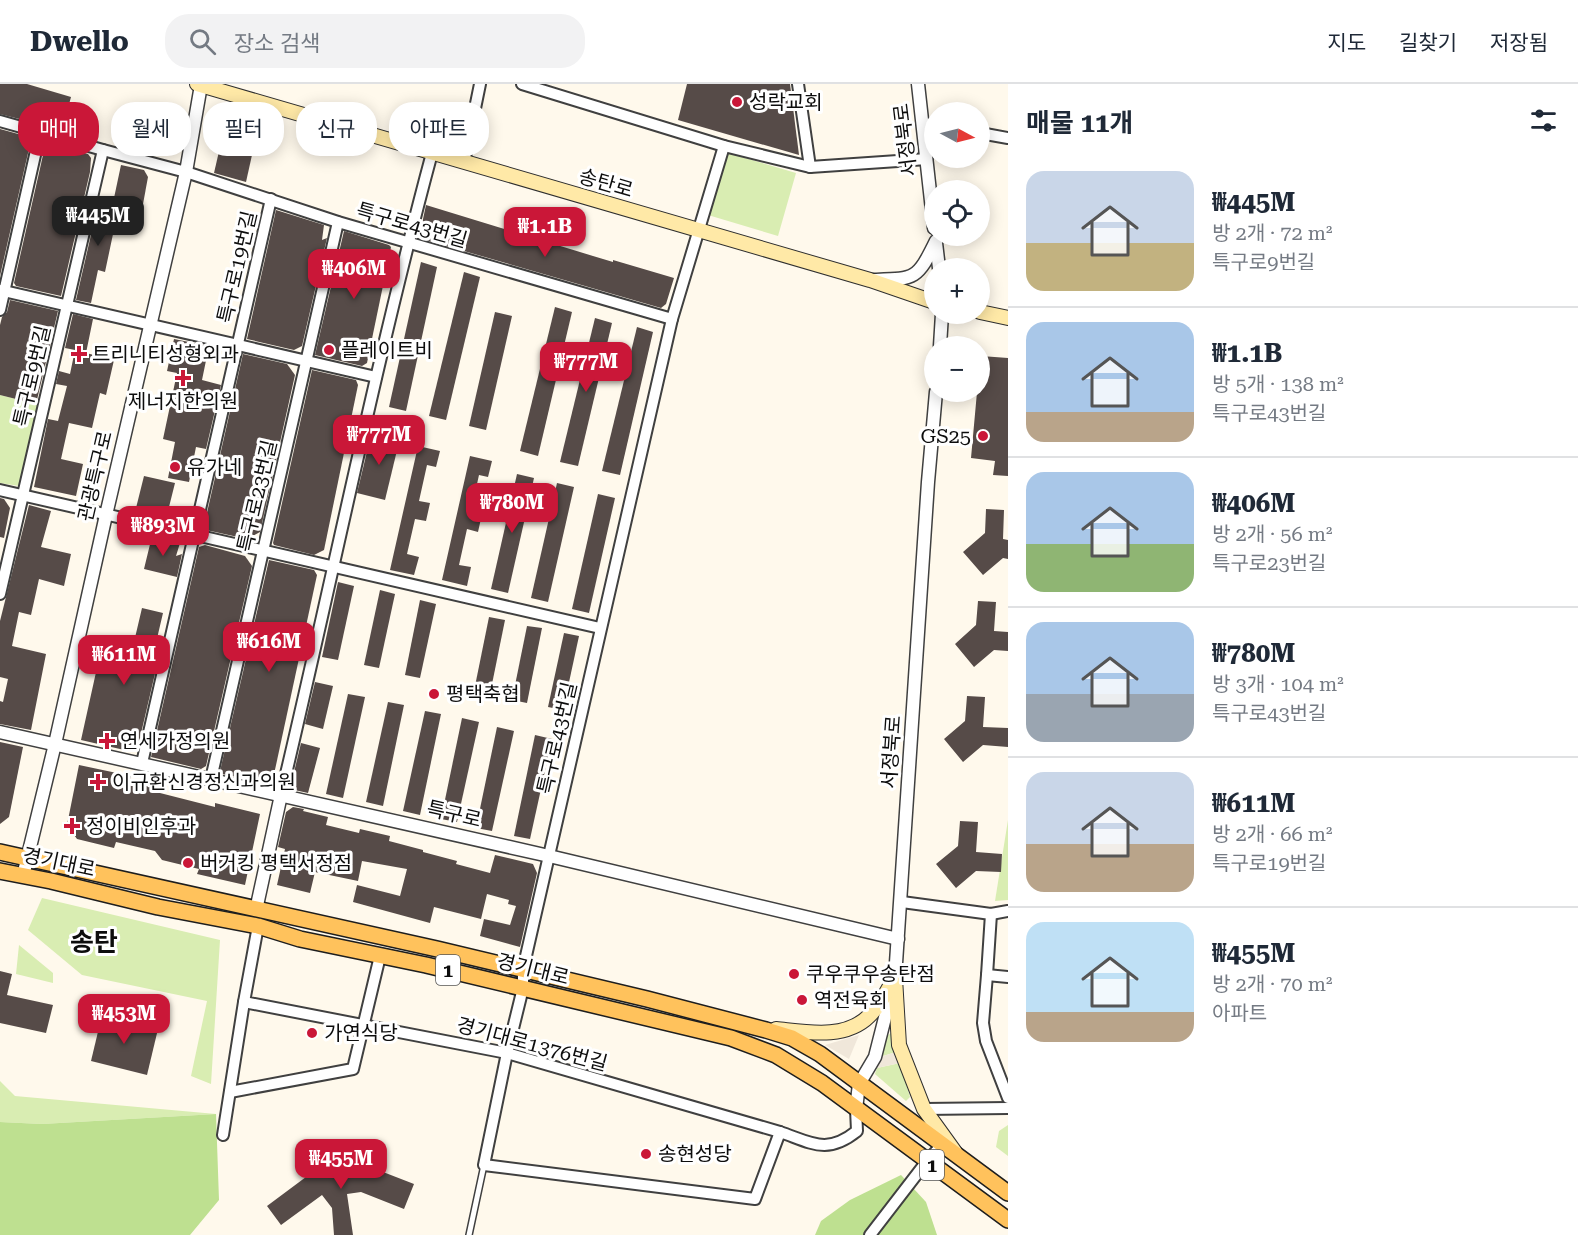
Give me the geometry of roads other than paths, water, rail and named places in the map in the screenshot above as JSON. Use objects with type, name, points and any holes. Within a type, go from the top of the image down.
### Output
[{"type":"main road","name":"송탄로","points":[[200,84],[389,140]]},
{"type":"main road","name":"송탄로","points":[[443,156],[870,280],[924,299]]},
{"type":"main road","points":[[990,314],[1008,318]]},
{"type":"main road","name":"경기대로","points":[[0,852],[524,969],[792,1038],[820,1054],[1008,1193]]},
{"type":"main road","name":"경기대로","points":[[0,871],[158,907],[258,926],[300,939],[523,988],[731,1038],[776,1055],[822,1083],[1008,1220]]},
{"type":"main road","points":[[766,1030],[772,1028],[814,1032],[846,1031],[869,1016],[896,978]]},
{"type":"main road","points":[[896,978],[899,1045],[924,1109],[959,1158]]},
{"type":"street","name":"관광특구로","points":[[23,876],[186,172],[200,84]]},
{"type":"street","points":[[464,162],[480,84]]},
{"type":"street","points":[[522,84],[724,146],[810,167],[924,159]]},
{"type":"street","points":[[798,84],[810,167]]},
{"type":"street","name":"서정북로","points":[[918,84],[924,108]]},
{"type":"street","name":"특구로43번길","points":[[0,121],[18,126]]},
{"type":"street","points":[[990,135],[1008,138]]},
{"type":"street","points":[[672,319],[724,146]]},
{"type":"street","name":"특구로43번길","points":[[99,149],[186,172],[338,222],[672,319],[549,856],[484,1165]]},
{"type":"street","name":"특구로9번길","points":[[0,594],[103,150]]},
{"type":"street","points":[[0,310],[2,290],[34,156]]},
{"type":"street","points":[[256,910],[376,377],[431,156]]},
{"type":"street","name":"특구로19번길","points":[[142,763],[271,199]]},
{"type":"street","name":"특구로23번길","points":[[211,779],[338,222]]},
{"type":"street","points":[[870,280],[906,280],[924,267],[933,246]]},
{"type":"street","name":"특구로9번길","points":[[2,290],[67,306]]},
{"type":"street","points":[[67,306],[376,377]]},
{"type":"street","name":"서정북로","points":[[856,1109],[859,1084],[875,1058],[896,978],[935,402]]},
{"type":"street","points":[[0,490],[600,628]]},
{"type":"street","name":"특구로","points":[[0,732],[549,856],[898,939]]},
{"type":"street","points":[[902,902],[991,914],[1008,911]]},
{"type":"street","points":[[991,914],[983,1023],[986,1041],[1008,1098]]},
{"type":"street","points":[[223,1135],[258,926]]},
{"type":"street","points":[[230,1092],[353,1069],[380,956]]},
{"type":"street","points":[[987,975],[1008,977]]},
{"type":"street","name":"경기대로1376번길","points":[[244,1002],[507,1053],[822,1146],[845,1140],[857,1131],[856,1109]]},
{"type":"street","points":[[924,1109],[1008,1108]]},
{"type":"street","points":[[484,1165],[755,1199],[780,1132]]},
{"type":"street","points":[[870,1235],[942,1145]]},
{"type":"lane","points":[[470,1235],[484,1165]]},
{"type":"place","name":"성락교회","points":[[737,102]]},
{"type":"place","name":"플레이트비","points":[[329,350]]},
{"type":"place","name":"트리니티성형외과","points":[[79,354]]},
{"type":"place","name":"제너지한의원","points":[[183,378]]},
{"type":"place","name":"GS25","points":[[983,436]]},
{"type":"place","name":"유가네","points":[[175,467]]},
{"type":"place","name":"평택축협","points":[[434,694]]},
{"type":"place","name":"연세가정의원","points":[[107,741]]},
{"type":"place","name":"이규환신경정신과의원","points":[[98,782]]},
{"type":"place","name":"정이비인후과","points":[[72,826]]},
{"type":"place","name":"버거킹 평택서정점","points":[[188,863]]},
{"type":"place","name":"쿠우쿠우송탄점","points":[[794,974]]},
{"type":"place","name":"역전육회","points":[[802,1000]]},
{"type":"place","name":"가연식당","points":[[312,1033]]},
{"type":"place","name":"송현성당","points":[[646,1154]]},
{"type":"district","name":"송탄","points":[[94,942]]}]
